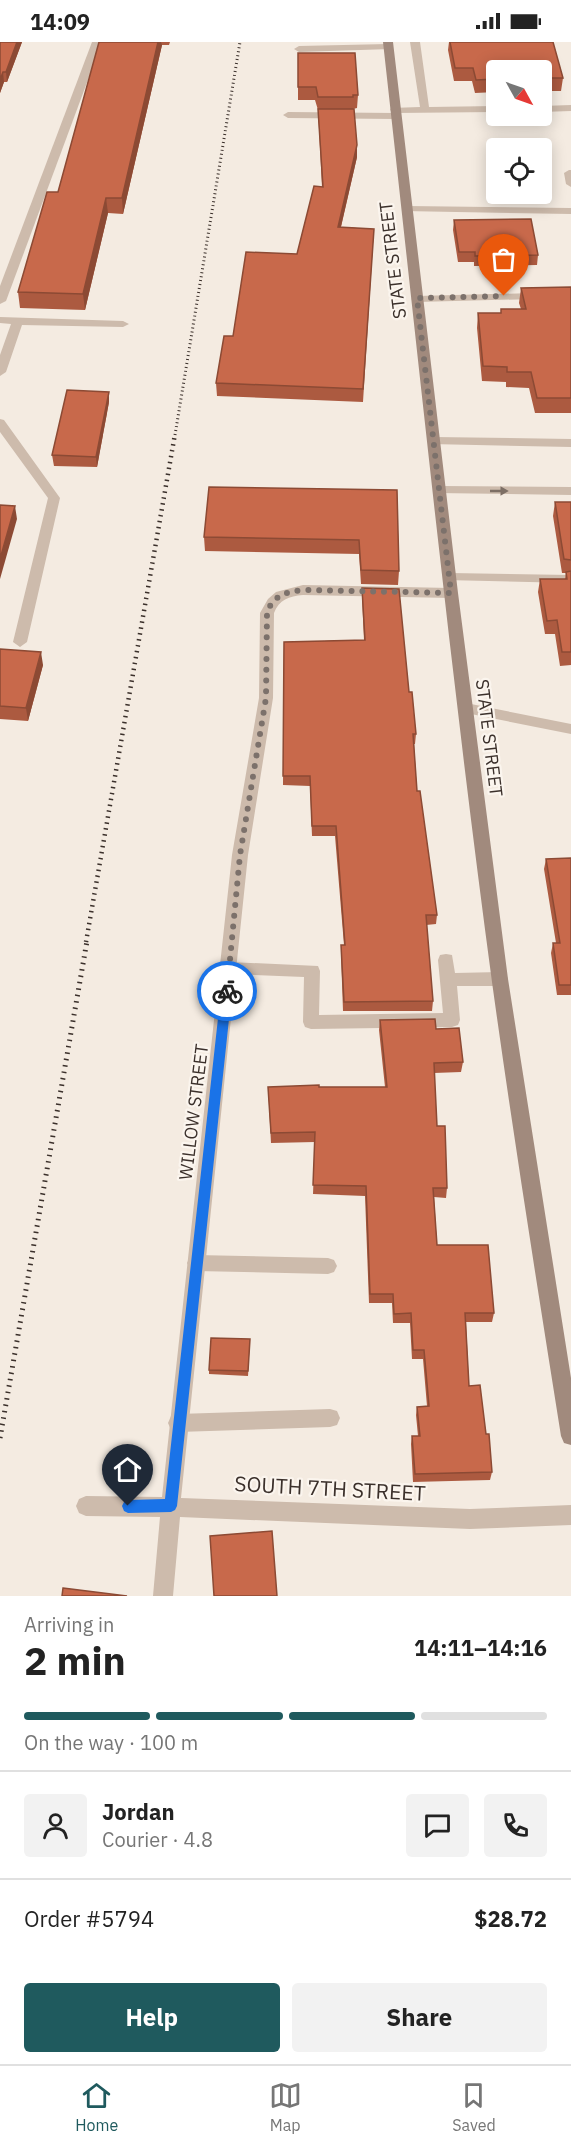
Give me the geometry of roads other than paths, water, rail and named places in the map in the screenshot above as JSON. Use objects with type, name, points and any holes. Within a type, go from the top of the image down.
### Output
[{"type":"main road","name":"STATE STREET","points":[[388,44],[441,490],[451,593],[500,979],[529,1178],[571,1436]]},
{"type":"street","points":[[0,301],[97,42]]},
{"type":"street","points":[[415,42],[425,110]]},
{"type":"street","points":[[299,49],[388,44]]},
{"type":"street","points":[[552,109],[571,108]]},
{"type":"street","points":[[288,115],[486,109]]},
{"type":"street","points":[[571,173],[569,173],[571,184]]},
{"type":"street","points":[[407,209],[571,211]]},
{"type":"street","points":[[417,298],[571,295]]},
{"type":"street","points":[[0,320],[123,324]]},
{"type":"street","points":[[0,372],[18,321]]},
{"type":"street","points":[[0,423],[54,498],[20,642]]},
{"type":"street","points":[[434,441],[571,443]]},
{"type":"street","points":[[441,490],[571,491]]},
{"type":"street","points":[[450,577],[571,579]]},
{"type":"street","name":"WILLOW STREET","points":[[163,1596],[178,1423],[240,855],[266,698],[267,612],[277,596],[303,590],[451,593]]},
{"type":"street","points":[[466,708],[571,729]]},
{"type":"street","points":[[229,968],[312,971],[311,1022],[452,1020],[446,960]]},
{"type":"street","points":[[449,980],[500,979]]},
{"type":"street","points":[[195,1263],[328,1266]]},
{"type":"street","points":[[178,1423],[330,1418]]},
{"type":"street","name":"SOUTH 7TH STREET","points":[[86,1506],[171,1506],[478,1520],[535,1519],[571,1515]]},
{"type":"railway","points":[[175,435],[240,42]]},
{"type":"railway","points":[[86,942],[175,434]]},
{"type":"railway","points":[[0,1438],[87,941]]}]
